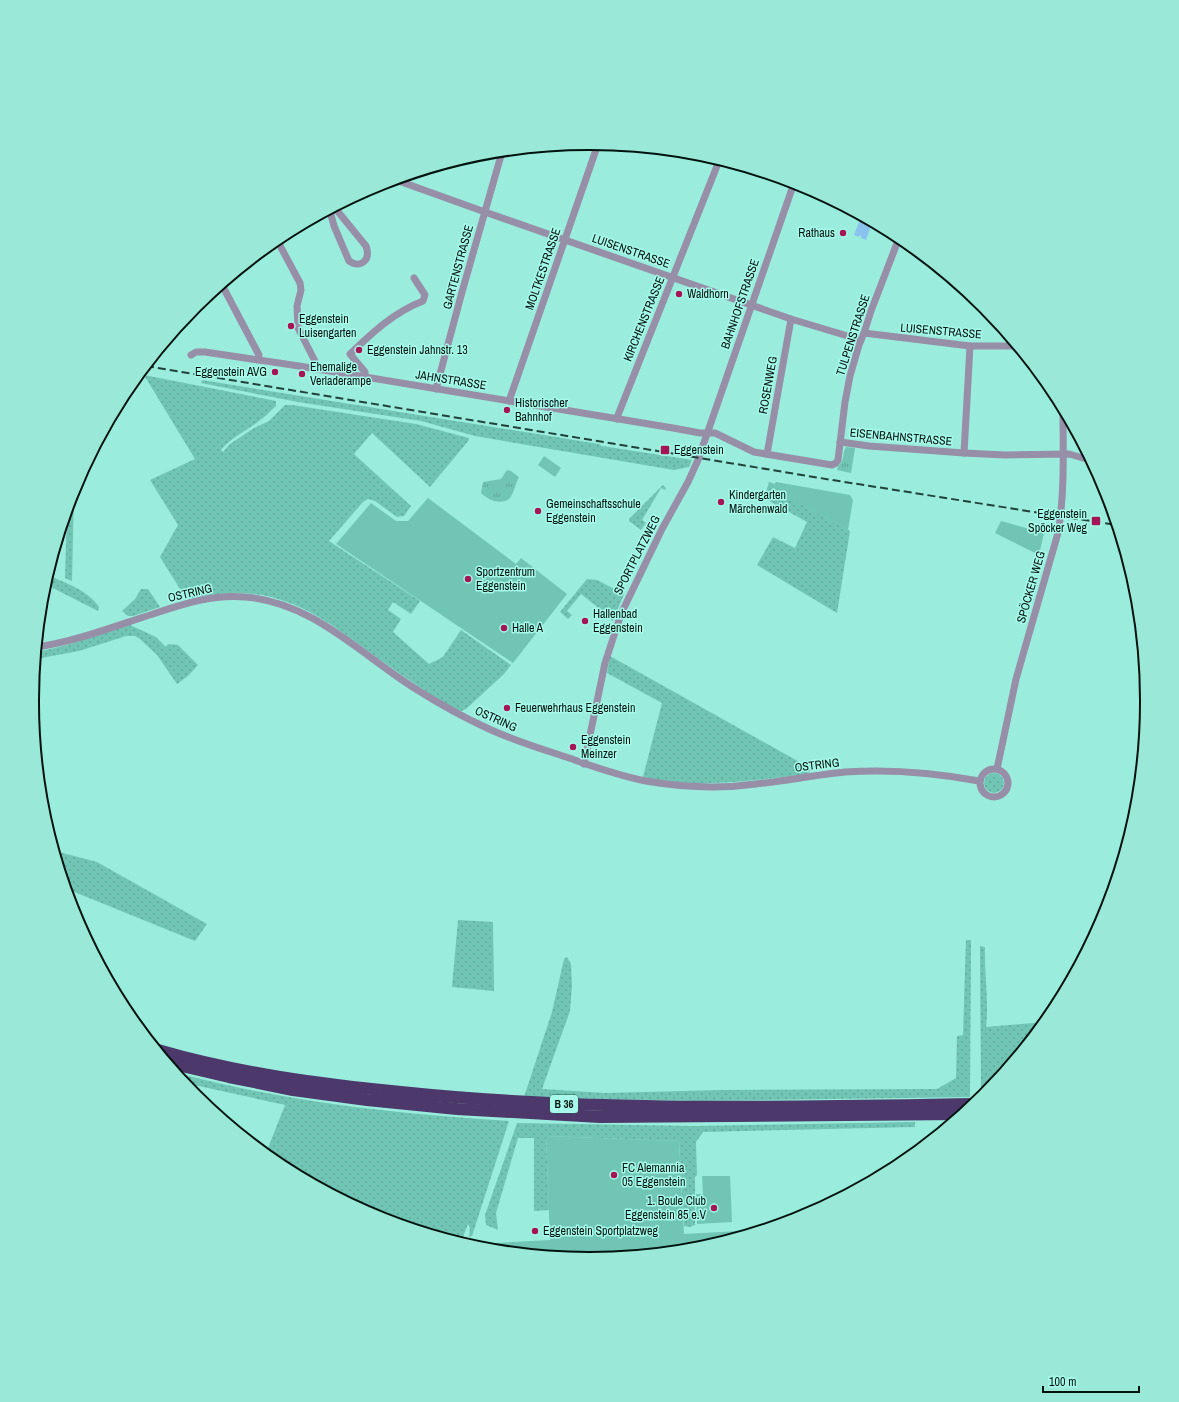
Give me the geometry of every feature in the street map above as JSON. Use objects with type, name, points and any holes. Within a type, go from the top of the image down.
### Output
[{"type":"highway","name":"B 36","points":[[166,1052],[233,1068],[295,1080],[457,1098],[600,1106],[732,1107],[964,1104]]},
{"type":"highway","name":"B 36","points":[[177,1065],[293,1090],[367,1100],[457,1109],[600,1117],[953,1114]]},
{"type":"street","name":"MOLTKESTRASSE","points":[[509,401],[596,150]]},
{"type":"street","name":"GARTENSTRASSE","points":[[436,389],[500,158]]},
{"type":"street","name":"KIRCHENSTRASSE","points":[[617,419],[717,166]]},
{"type":"street","name":"LUISENSTRASSE","points":[[404,183],[791,318],[863,337],[970,346],[1010,346]]},
{"type":"street","name":"BAHNHOFSTRASSE","points":[[708,432],[792,189]]},
{"type":"street","points":[[331,215],[334,226],[349,260],[353,264],[364,262],[367,258],[368,252],[366,246],[338,211]]},
{"type":"street","name":"TULPENSTRASSE","points":[[840,442],[850,376],[871,311],[897,244]]},
{"type":"street","points":[[280,246],[300,283],[301,290],[297,306],[298,328],[318,369]]},
{"type":"street","points":[[365,378],[366,372],[350,354],[382,324],[410,306],[423,301],[425,295],[414,278]]},
{"type":"street","points":[[224,289],[258,355],[258,360]]},
{"type":"street","name":"ROSENWEG","points":[[767,454],[791,318]]},
{"type":"street","points":[[964,453],[970,346]]},
{"type":"street","name":"JAHNSTRASSE","points":[[191,354],[196,352],[205,352],[318,369],[700,433],[708,432]]},
{"type":"street","name":"SPÖCKER WEG","points":[[997,769],[1016,679],[1058,533],[1062,504],[1063,421]]},
{"type":"street","name":"EISENBAHNSTRASSE","points":[[708,432],[715,433],[754,452],[832,465],[838,460],[840,442],[964,453],[1005,455],[1069,454],[1083,458]]},
{"type":"street","name":"SPORTPLATZWEG","points":[[584,764],[605,663],[620,614],[662,529],[691,476],[708,432]]},
{"type":"street","name":"OSTRING","points":[[42,646],[66,641],[203,600],[223,597],[262,599],[281,603],[310,617],[416,690],[462,716],[489,729],[584,764],[646,781],[707,786],[753,785],[846,772],[877,771],[918,773],[979,781]]},
{"type":"street","points":[[997,769],[1004,773],[1008,781],[1007,790],[1000,796],[992,798],[987,796],[980,789],[979,781],[988,770],[997,769]]},
{"type":"green space","points":[[146,375],[276,401],[276,406],[261,419],[230,441],[221,450],[223,452],[230,444],[254,428],[269,421],[285,405],[416,424],[469,438],[469,440],[430,487],[372,433],[354,454],[411,506],[404,516],[397,517],[375,501],[368,499],[363,502],[329,541],[420,601],[411,614],[393,602],[388,610],[401,619],[393,632],[429,664],[443,657],[461,630],[511,665],[504,674],[466,709],[460,711],[445,704],[417,686],[330,624],[296,605],[273,597],[239,593],[216,594],[193,598],[188,596],[185,597],[160,557],[178,525],[150,480],[195,459],[145,377]]},
{"type":"green space","points":[[202,380],[692,460],[689,467],[674,470],[475,436],[421,421],[298,402],[201,383]]},
{"type":"green space","points":[[846,447],[855,448],[851,473],[837,470],[842,461]]},
{"type":"green space","points":[[544,456],[561,468],[555,477],[538,465]]},
{"type":"green space","points":[[507,470],[519,477],[510,498],[503,502],[499,502],[487,498],[481,493],[483,482],[501,479]]},
{"type":"green space","points":[[769,482],[775,484],[773,488],[850,531],[837,613],[757,565],[773,537],[795,548],[807,522],[764,498]]},
{"type":"green space","points":[[776,482],[850,495],[853,500],[848,530],[772,488]]},
{"type":"green space","points":[[663,485],[666,488],[665,490],[661,488],[642,520],[646,523],[641,530],[629,521],[629,519]]},
{"type":"green space","name":"Sportzentrum Eggenstein","points":[[428,498],[516,564],[521,558],[567,594],[513,663],[336,544],[371,503],[396,521],[408,521]]},
{"type":"green space","points":[[74,509],[72,581],[65,578],[66,529]]},
{"type":"green space","points":[[1001,521],[1044,533],[1039,555],[995,533]]},
{"type":"green space","points":[[54,578],[89,596],[99,607],[98,611],[52,587]]},
{"type":"green space","points":[[587,579],[597,580],[624,594],[613,621],[604,615],[605,613],[581,594],[567,611],[572,615],[568,619],[560,612]]},
{"type":"green space","points":[[141,589],[148,589],[160,607],[133,616],[128,616],[122,611],[135,599]]},
{"type":"green space","points":[[130,625],[156,637],[166,647],[168,644],[178,645],[198,665],[188,676],[177,684],[157,655],[135,636],[126,636],[79,651],[41,658],[42,651],[63,646]]},
{"type":"green space","points":[[610,656],[810,768],[810,771],[807,774],[725,783],[684,783],[643,777],[662,703],[607,673]]},
{"type":"green space","points":[[994,773],[1001,776],[1004,783],[1001,790],[994,793],[987,790],[984,783],[987,776]]},
{"type":"green space","points":[[61,852],[97,862],[207,924],[195,941],[73,892]]},
{"type":"green space","points":[[458,920],[493,922],[494,991],[452,987]]},
{"type":"green space","points":[[966,940],[971,940],[970,1097],[696,1101],[524,1097],[552,1012],[564,959],[567,957],[571,964],[572,986],[570,1011],[542,1089],[605,1093],[722,1090],[937,1089],[956,1078],[957,1036],[963,1035]]},
{"type":"green space","points":[[980,946],[985,947],[987,1007],[986,1027],[1036,1023],[1003,1064],[981,1088]]},
{"type":"green space","points":[[186,1075],[259,1092],[342,1105],[425,1115],[509,1121],[472,1236],[469,1237],[470,1228],[468,1224],[463,1237],[447,1233],[379,1210],[314,1178],[268,1148],[285,1105],[196,1085]]},
{"type":"green space","points":[[915,1122],[915,1127],[703,1132],[696,1142],[697,1175],[695,1177],[695,1225],[689,1227],[684,1226],[679,1141],[546,1136],[549,1210],[534,1211],[534,1138],[518,1138],[496,1213],[498,1230],[486,1225],[485,1215],[517,1123],[694,1126]]},
{"type":"green space","name":"FC Alemannia 05 Eggenstein","points":[[546,1136],[679,1141],[684,1234],[738,1231],[697,1241],[661,1247],[590,1252],[518,1247],[494,1243],[550,1240]]},
{"type":"green space","name":"1. Boule Club Eggenstein 85 e.V","points":[[702,1176],[730,1176],[732,1222],[697,1224],[696,1194],[703,1194]]},
{"type":"water","points":[[859,221],[870,227],[866,240],[861,238],[860,235],[859,237],[854,235]]},
{"type":"railway","points":[[152,367],[832,480],[1111,524]]},
{"type":"place","name":"Rathaus","points":[[843,233]]},
{"type":"place","name":"Waldhorn","points":[[679,294]]},
{"type":"place","name":"Eggenstein Luisengarten","points":[[291,326]]},
{"type":"place","name":"Eggenstein Jahnstr. 13","points":[[359,350]]},
{"type":"place","name":"Eggenstein AVG","points":[[275,372]]},
{"type":"place","name":"Ehemalige Verladerampe","points":[[302,374]]},
{"type":"place","name":"Historischer Bahnhof","points":[[507,410]]},
{"type":"place","name":"Eggenstein","points":[[665,450]]},
{"type":"place","name":"Kindergarten Märchenwald","points":[[721,502]]},
{"type":"place","name":"Gemeinschaftsschule Eggenstein","points":[[538,511]]},
{"type":"place","name":"Eggenstein Spöcker Weg","points":[[1096,521]]},
{"type":"place","name":"Sportzentrum Eggenstein","points":[[468,579]]},
{"type":"place","name":"Hallenbad Eggenstein","points":[[585,621]]},
{"type":"place","name":"Halle A","points":[[504,628]]},
{"type":"place","name":"Feuerwehrhaus Eggenstein","points":[[507,708]]},
{"type":"place","name":"Eggenstein Meinzer","points":[[573,747]]},
{"type":"place","name":"FC Alemannia 05 Eggenstein","points":[[614,1175]]},
{"type":"place","name":"1. Boule Club Eggenstein 85 e.V","points":[[714,1208]]},
{"type":"place","name":"Eggenstein Sportplatzweg","points":[[535,1231]]}]
